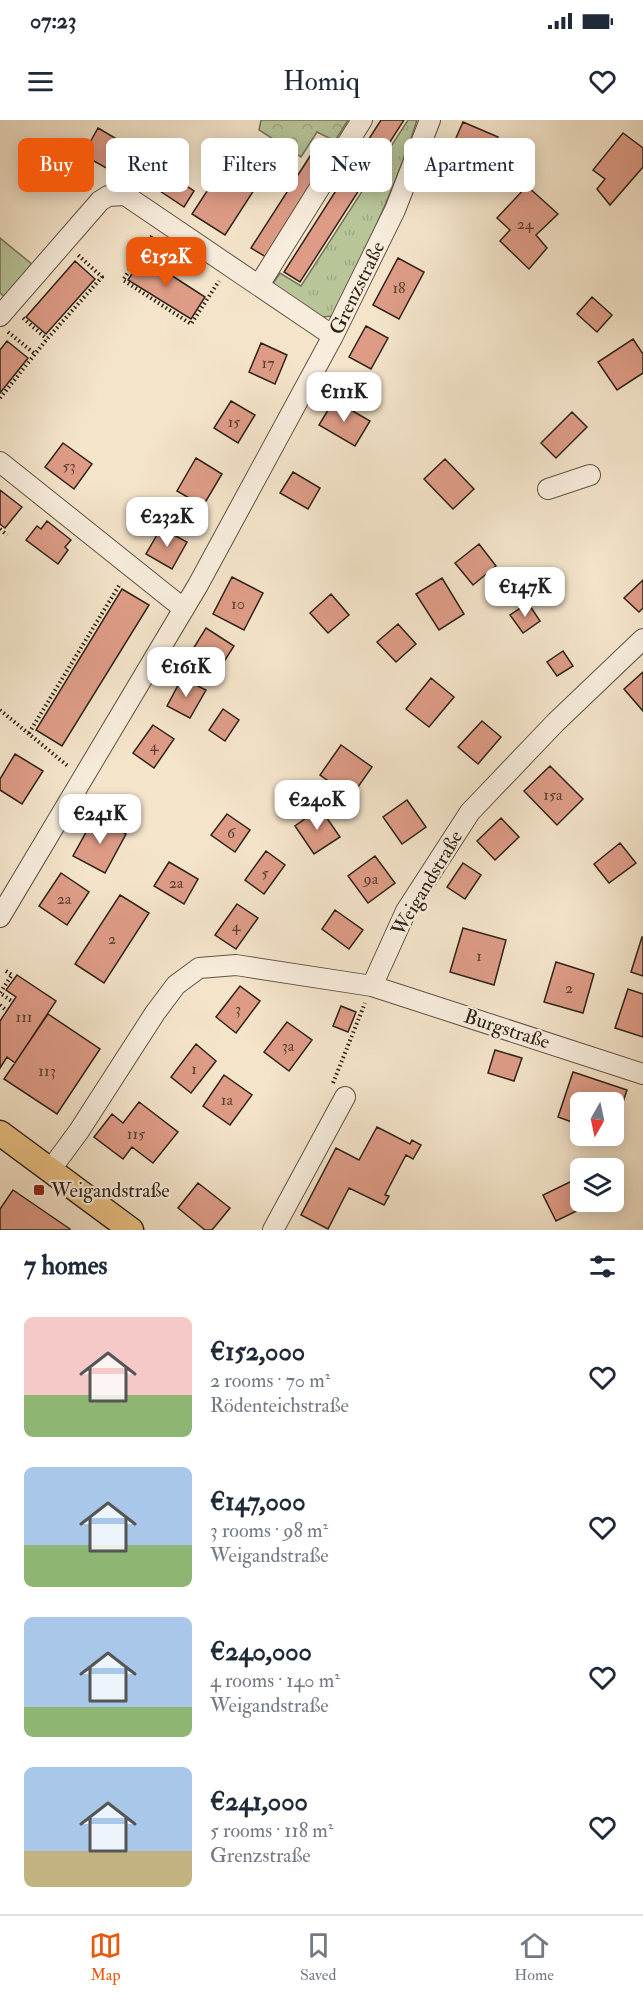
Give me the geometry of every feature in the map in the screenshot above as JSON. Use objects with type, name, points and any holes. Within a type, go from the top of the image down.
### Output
[{"type":"main road","points":[[0,1133],[131,1230]]},
{"type":"street","points":[[259,285],[362,120]]},
{"type":"street","name":"Grenzstraße","points":[[0,917],[184,609],[333,336],[395,210],[430,120]]},
{"type":"street","points":[[4,310],[100,201],[108,196],[125,195],[333,336]]},
{"type":"street","points":[[0,462],[184,609]]},
{"type":"street","points":[[548,489],[590,475]]},
{"type":"street","name":"Weigandstraße","points":[[372,986],[406,911],[470,812],[556,722],[643,639]]},
{"type":"street","points":[[51,1169],[79,1131],[155,1013],[176,985],[199,968],[236,964],[372,986]]},
{"type":"street","name":"Burgstraße","points":[[372,986],[643,1074]]},
{"type":"street","points":[[273,1230],[345,1096]]},
{"type":"path","points":[[162,220],[123,280],[175,311],[191,324],[229,265]]},
{"type":"path","points":[[0,398],[61,321],[102,277],[64,243]]},
{"type":"path","points":[[4,310],[47,339]]},
{"type":"path","points":[[0,326],[35,354]]},
{"type":"path","points":[[0,530],[7,535]]},
{"type":"path","points":[[29,733],[68,674],[120,584],[130,590]]},
{"type":"path","points":[[0,710],[82,779]]},
{"type":"path","points":[[6,971],[12,975],[0,993],[13,1002]]},
{"type":"path","points":[[0,1005],[7,1011]]},
{"type":"green space","points":[[261,120],[348,120],[337,138],[329,138],[317,132],[313,138],[310,138],[310,143],[301,157],[298,155],[298,138],[271,138],[259,130]]},
{"type":"green space","points":[[408,120],[417,120],[411,138],[404,138],[404,158],[392,187],[392,145]]},
{"type":"green space","points":[[362,192],[390,192],[334,316],[321,317],[272,285],[280,273],[301,286]]},
{"type":"green space","points":[[0,238],[33,265],[6,298],[0,293]]},
{"type":"building","points":[[381,120],[404,120],[392,139],[370,138]]},
{"type":"building","points":[[463,122],[498,137],[498,138],[456,138]]},
{"type":"building","points":[[98,128],[115,138],[106,138],[106,168],[94,161],[92,138]]},
{"type":"building","points":[[623,133],[643,148],[643,167],[610,205],[597,189],[605,179],[593,170]]},
{"type":"building","points":[[310,156],[310,187],[266,257],[251,248],[287,192],[298,192],[298,175]]},
{"type":"building","points":[[189,188],[194,191],[184,207],[162,192],[189,192]]},
{"type":"building","points":[[206,192],[253,192],[225,235],[192,214]]},
{"type":"building","points":[[335,192],[358,192],[300,282],[284,272]]},
{"type":"building","points":[[521,192],[534,192],[558,214],[536,235],[547,248],[529,269],[500,241],[510,230],[497,218]]},
{"type":"building","points":[[143,257],[205,297],[191,319],[128,280]]},
{"type":"building","points":[[398,258],[424,272],[399,319],[373,305]]},
{"type":"building","points":[[75,261],[95,279],[46,334],[26,317]]},
{"type":"building","points":[[592,297],[612,315],[597,332],[577,314]]},
{"type":"building","points":[[366,326],[388,338],[371,369],[349,357]]},
{"type":"building","points":[[633,339],[643,354],[643,373],[617,390],[598,362]]},
{"type":"building","points":[[7,341],[28,358],[0,393],[0,350]]},
{"type":"building","points":[[261,343],[287,355],[275,384],[249,372]]},
{"type":"building","points":[[334,400],[370,421],[355,446],[319,425]]},
{"type":"building","points":[[231,401],[255,415],[238,443],[214,428]]},
{"type":"building","points":[[572,412],[587,427],[556,458],[541,443]]},
{"type":"building","points":[[63,443],[92,464],[74,489],[45,467]]},
{"type":"building","points":[[196,458],[222,474],[203,506],[177,491]]},
{"type":"building","points":[[445,459],[474,489],[453,509],[424,479]]},
{"type":"building","points":[[293,472],[320,488],[308,509],[280,493]]},
{"type":"building","points":[[0,490],[22,507],[5,528],[0,524]]},
{"type":"building","points":[[47,521],[71,540],[65,547],[68,550],[58,564],[26,540],[37,526],[41,529]]},
{"type":"building","points":[[161,528],[187,542],[172,569],[146,554]]},
{"type":"building","points":[[479,544],[496,566],[473,585],[455,563]]},
{"type":"building","points":[[232,577],[263,593],[244,630],[213,614]]},
{"type":"building","points":[[442,578],[464,614],[439,630],[416,594]]},
{"type":"building","points":[[643,580],[643,608],[639,612],[624,598]]},
{"type":"building","points":[[122,589],[149,605],[62,746],[36,730]]},
{"type":"building","points":[[331,594],[349,615],[328,633],[310,613]]},
{"type":"building","points":[[528,603],[540,621],[523,633],[510,615]]},
{"type":"building","points":[[398,624],[416,644],[396,662],[377,642]]},
{"type":"building","points":[[206,628],[234,646],[216,674],[188,657]]},
{"type":"building","points":[[563,651],[573,666],[557,676],[547,662]]},
{"type":"building","points":[[643,672],[643,711],[624,689]]},
{"type":"building","points":[[182,678],[206,690],[190,718],[167,706]]},
{"type":"building","points":[[431,678],[454,697],[429,727],[406,709]]},
{"type":"building","points":[[223,709],[239,720],[225,741],[209,730]]},
{"type":"building","points":[[482,721],[501,737],[478,764],[458,747]]},
{"type":"building","points":[[153,725],[174,739],[154,768],[133,753]]},
{"type":"building","points":[[341,745],[372,767],[351,797],[320,775]]},
{"type":"building","points":[[15,754],[43,771],[22,804],[0,790],[0,779]]},
{"type":"building","points":[[550,766],[583,799],[557,825],[524,791]]},
{"type":"building","points":[[407,800],[426,827],[402,844],[383,817]]},
{"type":"building","points":[[320,808],[340,837],[314,854],[295,826]]},
{"type":"building","points":[[227,814],[250,830],[235,852],[211,835]]},
{"type":"building","points":[[95,816],[126,834],[105,873],[73,856]]},
{"type":"building","points":[[501,818],[519,837],[495,860],[477,841]]},
{"type":"building","points":[[620,843],[636,863],[609,883],[594,864]]},
{"type":"building","points":[[266,851],[285,865],[264,894],[245,880]]},
{"type":"building","points":[[375,856],[395,883],[368,903],[348,876]]},
{"type":"building","points":[[169,862],[198,879],[184,904],[154,886]]},
{"type":"building","points":[[463,863],[481,875],[465,899],[447,887]]},
{"type":"building","points":[[61,873],[89,892],[67,925],[39,906]]},
{"type":"building","points":[[120,895],[149,913],[104,983],[75,964]]},
{"type":"building","points":[[237,904],[258,918],[236,949],[215,935]]},
{"type":"building","points":[[335,910],[363,930],[349,949],[322,929]]},
{"type":"building","points":[[463,928],[506,940],[494,985],[450,972]]},
{"type":"building","points":[[643,937],[643,976],[631,972]]},
{"type":"building","points":[[556,962],[594,974],[583,1013],[544,1002]]},
{"type":"building","points":[[17,975],[56,1001],[15,1063],[7,1057],[0,1068],[0,1021],[16,997],[6,990]]},
{"type":"building","points":[[240,986],[260,1001],[236,1033],[216,1017]]},
{"type":"building","points":[[628,989],[643,994],[643,1037],[615,1028]]},
{"type":"building","points":[[341,1006],[356,1012],[348,1032],[333,1026]]},
{"type":"building","points":[[48,1014],[100,1049],[57,1114],[4,1079]]},
{"type":"building","points":[[287,1022],[312,1040],[289,1071],[264,1052]]},
{"type":"building","points":[[196,1044],[216,1061],[191,1093],[171,1077]]},
{"type":"building","points":[[495,1050],[522,1058],[514,1081],[488,1073]]},
{"type":"building","points":[[573,1072],[627,1090],[624,1099],[624,1092],[570,1092],[570,1121],[558,1117]]},
{"type":"building","points":[[224,1075],[252,1095],[230,1125],[203,1106]]},
{"type":"building","points":[[139,1102],[178,1132],[153,1163],[132,1147],[123,1159],[94,1137],[112,1114],[123,1123]]},
{"type":"building","points":[[377,1127],[410,1144],[412,1140],[421,1145],[413,1159],[406,1155],[385,1195],[389,1196],[384,1205],[349,1188],[328,1229],[301,1215],[336,1148],[359,1160]]},
{"type":"building","points":[[570,1182],[570,1212],[575,1212],[556,1221],[543,1195]]},
{"type":"building","points":[[198,1183],[230,1208],[212,1230],[205,1230],[178,1208]]},
{"type":"building","points":[[13,1190],[70,1229],[0,1230],[0,1209]]},
{"type":"place","name":"Weigandstraße","points":[[39,1190]]}]
